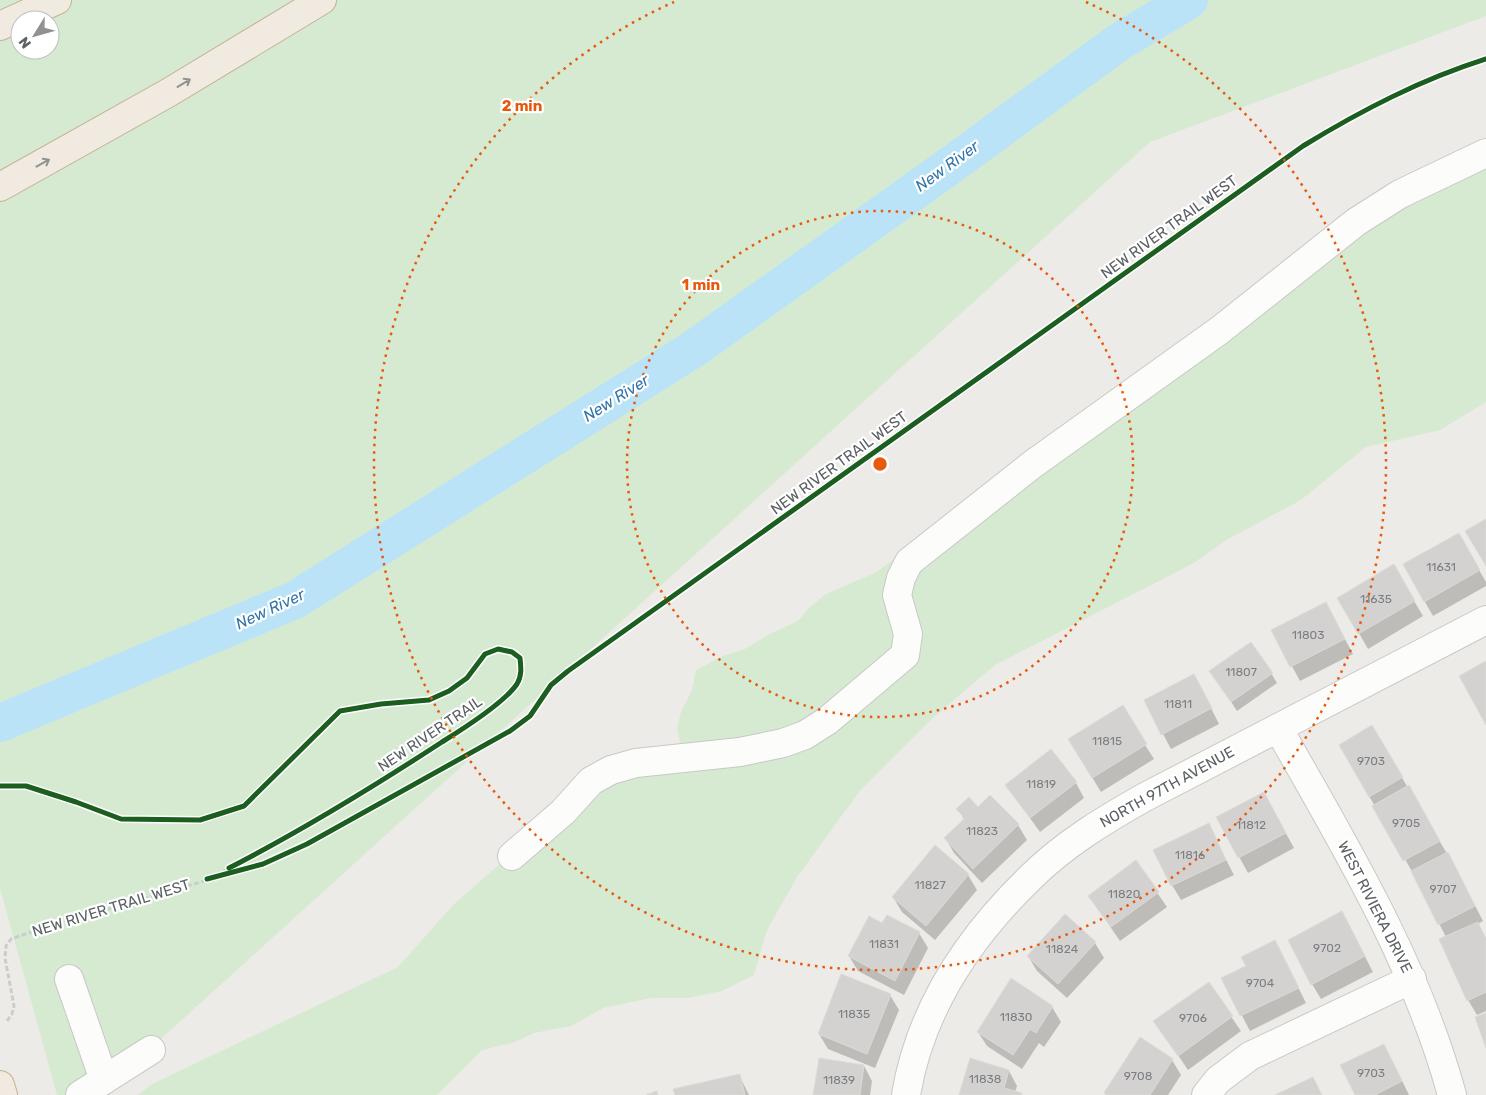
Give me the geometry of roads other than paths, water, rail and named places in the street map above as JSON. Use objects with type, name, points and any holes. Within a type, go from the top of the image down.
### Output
[{"type":"highway","points":[[0,26],[57,0]]},
{"type":"highway","points":[[0,186],[168,93],[322,0]]},
{"type":"highway","points":[[0,1085],[3,1095]]},
{"type":"street","points":[[512,856],[563,812],[591,781],[611,770],[636,763],[740,752],[783,743],[805,735],[826,721],[905,655],[908,634],[897,595],[901,578],[909,562],[1033,464],[1220,330],[1356,222],[1400,194],[1486,153]]},
{"type":"street","name":"NORTH 97TH AVENUE","points":[[906,1095],[911,1062],[929,1016],[948,977],[984,930],[1030,877],[1066,847],[1104,820],[1144,797],[1486,620]]},
{"type":"street","name":"WEST RIVIERA DRIVE","points":[[1278,728],[1367,885],[1412,979],[1441,1056],[1452,1095]]},
{"type":"street","points":[[69,979],[104,1080]]},
{"type":"street","points":[[1206,1095],[1218,1080],[1250,1056],[1412,979]]},
{"type":"street","points":[[80,1095],[151,1050]]},
{"type":"waterway","name":"New River","points":[[0,723],[295,600],[695,348],[1119,42],[1189,0]]}]
